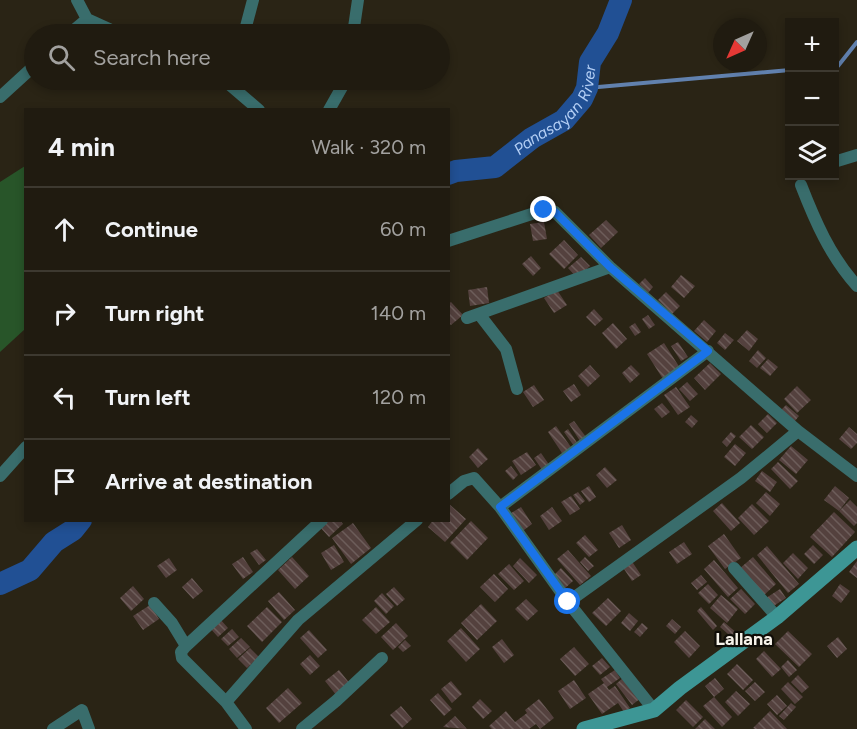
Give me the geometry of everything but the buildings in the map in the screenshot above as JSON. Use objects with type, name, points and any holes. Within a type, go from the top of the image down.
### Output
[{"type":"street","points":[[77,0],[87,19],[98,24]]},
{"type":"street","points":[[247,24],[253,0]]},
{"type":"street","points":[[354,24],[358,0]]},
{"type":"street","points":[[81,24],[87,19]]},
{"type":"street","points":[[0,97],[24,75]]},
{"type":"street","points":[[238,90],[257,108]]},
{"type":"street","points":[[330,108],[340,90]]},
{"type":"street","points":[[839,160],[857,155]]},
{"type":"street","points":[[801,185],[818,229],[844,271],[857,286]]},
{"type":"street","points":[[450,240],[544,210],[555,212],[610,267],[798,431],[857,476]]},
{"type":"street","points":[[518,389],[506,349],[473,316],[610,267]]},
{"type":"street","points":[[500,507],[708,351]]},
{"type":"street","points":[[568,602],[741,478],[798,431]]},
{"type":"street","points":[[0,476],[24,449]]},
{"type":"street","points":[[450,492],[467,479],[474,478],[500,507],[568,602],[654,710]]},
{"type":"street","points":[[246,729],[226,702],[182,658],[182,652],[320,522]]},
{"type":"street","points":[[226,702],[298,620],[413,522]]},
{"type":"street","points":[[584,729],[654,710],[680,688],[777,617],[857,548]]},
{"type":"street","points":[[734,568],[777,617]]},
{"type":"street","points":[[154,603],[172,623],[186,646]]},
{"type":"street","points":[[302,729],[382,658]]},
{"type":"street","points":[[52,729],[82,710],[89,729]]},
{"type":"green space","points":[[24,167],[24,330],[0,352],[0,182]]},
{"type":"waterway","name":"Panasayan River","points":[[450,173],[495,167],[532,138],[564,120],[582,99],[587,88],[590,62],[608,33],[621,0]]},
{"type":"waterway","points":[[839,65],[857,42]]},
{"type":"waterway","points":[[587,88],[785,70]]},
{"type":"waterway","name":"Panasayan River","points":[[0,584],[30,570],[54,542],[73,530],[79,522]]},
{"type":"district","name":"Lallana","points":[[744,639]]},
{"type":"route","points":[[544,210],[555,212],[610,267],[708,351],[500,507],[568,602]]}]
